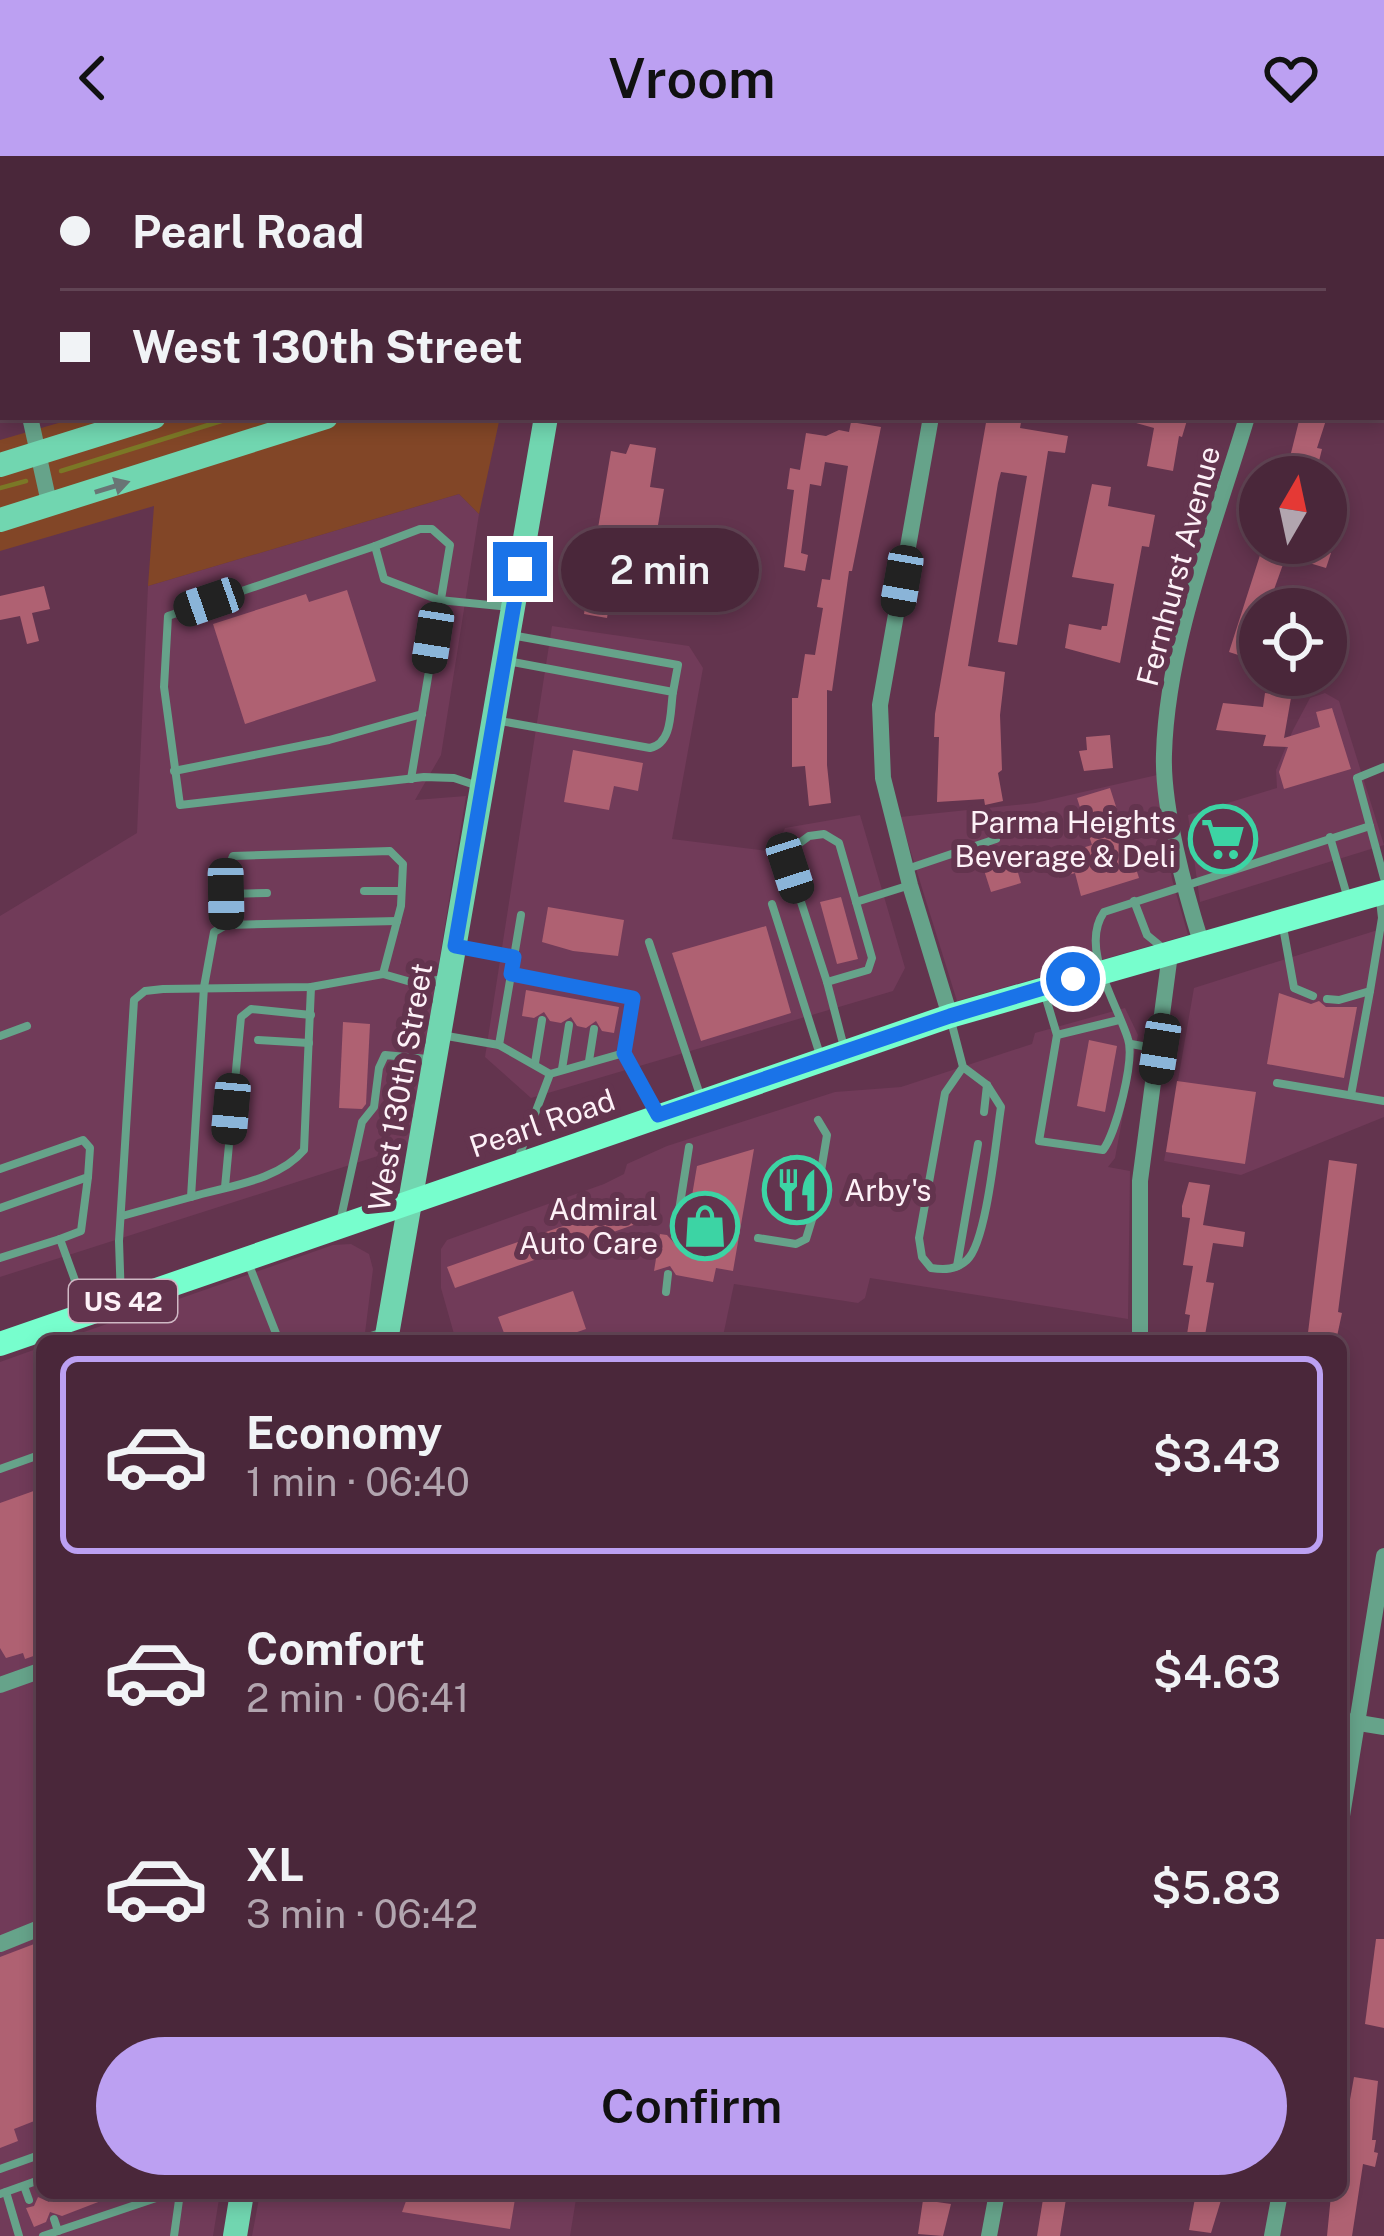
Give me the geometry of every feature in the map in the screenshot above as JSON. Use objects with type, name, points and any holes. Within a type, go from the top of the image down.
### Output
[{"type":"main road","points":[[0,466],[145,420]]},
{"type":"main road","points":[[0,520],[317,420]]},
{"type":"main road","name":"West 130th Street","points":[[387,1335],[545,420]]},
{"type":"main road","name":"Pearl Road","points":[[46,1335],[87,1313],[950,1016],[1382,888]]},
{"type":"main road","name":"Pearl Road","points":[[0,1344],[36,1339]]},
{"type":"main road","points":[[235,2236],[241,2199]]},
{"type":"street","points":[[31,420],[50,507]]},
{"type":"street","points":[[930,420],[880,704],[883,778],[950,1016]]},
{"type":"street","name":"Fernhurst Avenue","points":[[1201,942],[1183,884],[1163,760],[1168,691],[1246,420]]},
{"type":"street","points":[[1140,1335],[1140,1181],[1170,954]]},
{"type":"street","points":[[1384,1556],[1349,1722],[1384,1727]]},
{"type":"street","points":[[0,1685],[36,1672]]},
{"type":"street","points":[[0,1943],[36,1929]]},
{"type":"street","points":[[989,2236],[996,2199]]},
{"type":"street","points":[[1272,2236],[1279,2199]]},
{"type":"lane","points":[[412,779],[449,555],[450,545],[443,536],[420,529],[168,616],[164,688],[180,805],[412,779],[454,778],[482,787]]},
{"type":"lane","points":[[375,546],[384,579],[439,600],[513,607]]},
{"type":"lane","points":[[494,720],[659,746],[666,739],[678,665],[509,634]]},
{"type":"lane","points":[[504,660],[673,692]]},
{"type":"lane","points":[[174,771],[328,740],[422,713]]},
{"type":"lane","points":[[1352,1095],[1382,919],[1382,888],[1358,778],[1384,767]]},
{"type":"lane","points":[[1043,988],[1057,1035],[1039,1141],[1103,1150],[1114,1136],[1131,1044],[1096,947],[1099,917],[1183,884],[1370,826]]},
{"type":"lane","points":[[827,982],[868,970],[872,958],[839,843],[824,833],[809,836],[793,848],[790,868],[827,982],[833,1056]]},
{"type":"lane","points":[[1330,837],[1349,901]]},
{"type":"lane","points":[[856,902],[996,839]]},
{"type":"lane","points":[[226,926],[226,873],[233,856],[389,851],[403,864],[397,921],[383,974]]},
{"type":"lane","points":[[364,891],[401,891]]},
{"type":"lane","points":[[226,894],[267,893]]},
{"type":"lane","points":[[1134,902],[1147,935],[1170,954]]},
{"type":"lane","points":[[772,904],[833,1056]]},
{"type":"lane","points":[[499,1046],[521,915]]},
{"type":"lane","points":[[1282,920],[1294,988],[1313,996]]},
{"type":"lane","points":[[191,1197],[204,987],[214,932],[226,926],[397,921]]},
{"type":"lane","points":[[649,942],[702,1100]]},
{"type":"lane","points":[[455,946],[514,957]]},
{"type":"lane","points":[[121,1302],[134,1000],[145,992],[204,987],[311,987],[383,974],[418,984],[450,977]]},
{"type":"lane","points":[[511,974],[633,998],[624,1053],[658,1115]]},
{"type":"lane","points":[[547,994],[548,981]]},
{"type":"lane","points":[[573,998],[576,986]]},
{"type":"lane","points":[[122,1216],[292,1165],[304,1150],[311,987]]},
{"type":"lane","points":[[1327,999],[1370,991]]},
{"type":"lane","points":[[600,1003],[602,992]]},
{"type":"lane","points":[[225,1187],[241,1017],[251,1009],[311,1015]]},
{"type":"lane","points":[[950,1016],[963,1067],[987,1085],[1001,1107],[973,1254],[956,1268],[931,1268],[922,1258],[919,1238],[945,1093],[963,1067]]},
{"type":"lane","points":[[535,1063],[542,1020]]},
{"type":"lane","points":[[1057,1035],[1119,1020]]},
{"type":"lane","points":[[562,1069],[569,1024]]},
{"type":"lane","points":[[0,1036],[27,1026]]},
{"type":"lane","points":[[589,1061],[594,1029]]},
{"type":"lane","points":[[257,1040],[310,1043]]},
{"type":"lane","points":[[1131,1044],[1160,1049]]},
{"type":"lane","points":[[339,1225],[362,1122],[374,1107],[385,1055],[438,1047],[499,1046],[550,1073]]},
{"type":"lane","points":[[550,1073],[624,1053]]},
{"type":"lane","points":[[517,1163],[550,1073]]},
{"type":"lane","points":[[1276,1084],[1384,1101]]},
{"type":"lane","points":[[984,1112],[987,1085]]},
{"type":"lane","points":[[758,1238],[796,1244],[810,1232],[827,1136],[818,1120]]},
{"type":"lane","points":[[0,1169],[83,1140],[90,1148],[81,1231],[0,1258]]},
{"type":"lane","points":[[956,1268],[978,1144]]},
{"type":"lane","points":[[675,1236],[688,1147]]},
{"type":"lane","points":[[0,1208],[88,1178]]},
{"type":"lane","points":[[60,1239],[87,1313]]},
{"type":"lane","points":[[246,1258],[277,1335]]},
{"type":"lane","points":[[666,1292],[668,1274]]},
{"type":"lane","points":[[0,1469],[36,1456]]},
{"type":"lane","points":[[0,2169],[36,2157]]},
{"type":"lane","points":[[19,2236],[3,2193],[36,2182]]},
{"type":"lane","points":[[24,2186],[29,2200]]},
{"type":"lane","points":[[107,2199],[112,2213]]},
{"type":"lane","points":[[127,2199],[130,2206]]},
{"type":"lane","points":[[38,2225],[42,2236],[143,2199]]},
{"type":"lane","points":[[174,2236],[180,2199]]},
{"type":"lane","points":[[91,2205],[96,2218]]},
{"type":"lane","points":[[74,2211],[79,2224]]},
{"type":"lane","points":[[54,2219],[58,2231]]},
{"type":"shaded area","points":[[69,420],[499,420],[479,514],[459,494],[148,586],[154,506],[0,551],[0,440]]},
{"type":"shaded area","points":[[459,494],[479,514],[441,755],[415,800],[466,796],[409,1146],[0,1277],[0,916],[137,833],[148,586]]},
{"type":"shaded area","points":[[552,626],[689,646],[703,668],[672,839],[775,852],[785,828],[860,815],[905,968],[893,991],[531,1098],[485,1057]]},
{"type":"shaded area","points":[[1330,696],[1339,701],[1384,845],[1200,902],[1188,815],[1277,788],[1276,770],[1310,698]]},
{"type":"shaded area","points":[[1157,775],[1172,879],[1188,935],[957,1001],[900,817],[1035,803]]},
{"type":"shaded area","points":[[1384,928],[1384,1117],[1241,1175],[1164,1161],[1194,988]]},
{"type":"shaded area","points":[[1125,1008],[1138,1035],[1115,1158],[1108,1167],[1130,1171],[1128,1319],[870,1278],[865,1298],[858,1303],[734,1284],[723,1335],[454,1335],[441,1288],[441,1249],[447,1240],[604,1184],[624,1174],[627,1164],[667,1146],[835,1092],[901,1087],[1032,1044],[1035,1033]]},
{"type":"shaded area","points":[[351,1244],[369,1254],[373,1269],[365,1335],[75,1335],[333,1245]]},
{"type":"shaded area","points":[[36,1349],[36,2199],[219,2199],[213,2236],[0,2236],[0,1362]]},
{"type":"shaded area","points":[[259,2199],[576,2199],[570,2236],[252,2236]]},
{"type":"building","points":[[986,420],[1021,420],[1020,428],[1068,436],[1065,453],[1048,451],[1017,645],[998,642],[1027,476],[1001,472],[998,483],[968,666],[1005,672],[1000,715],[1002,770],[998,773],[1003,801],[985,805],[984,799],[937,802],[935,714]]},
{"type":"building","points":[[1187,420],[1173,471],[1147,466],[1154,428],[1129,421]]},
{"type":"building","points":[[1299,420],[1326,420],[1317,448],[1322,449],[1320,456],[1290,456]]},
{"type":"building","points":[[851,422],[881,427],[849,571],[832,691],[827,690],[831,803],[809,806],[805,766],[792,767],[792,698],[798,698],[805,654],[815,655],[823,608],[817,607],[822,579],[830,580],[848,466],[825,462],[821,486],[810,484],[801,553],[808,555],[805,571],[784,567],[794,490],[787,489],[790,468],[800,470],[806,433],[849,432]]},
{"type":"building","points":[[630,444],[656,448],[650,487],[664,489],[658,553],[636,550],[638,541],[597,534],[611,451],[626,454]]},
{"type":"building","points":[[1092,484],[1111,487],[1108,506],[1155,515],[1149,547],[1142,546],[1120,663],[1065,648],[1069,624],[1101,630],[1107,626],[1114,584],[1072,577]]},
{"type":"building","points":[[1257,564],[1283,564],[1275,588],[1250,588]]},
{"type":"building","points":[[589,582],[612,586],[607,618],[584,614]]},
{"type":"building","points":[[44,586],[50,609],[32,613],[39,641],[27,644],[20,616],[0,620],[0,596]]},
{"type":"building","points":[[347,590],[376,681],[245,724],[213,624],[306,594],[309,602]]},
{"type":"building","points":[[1239,621],[1239,655],[1229,652]]},
{"type":"building","points":[[1265,696],[1291,696],[1284,738],[1320,727],[1316,712],[1332,708],[1351,769],[1284,789],[1279,772],[1288,747],[1263,746],[1266,735],[1216,730],[1223,703],[1263,707]]},
{"type":"building","points":[[1110,735],[1113,768],[1084,771],[1079,751],[1087,750],[1086,737]]},
{"type":"building","points":[[573,750],[643,763],[638,791],[614,786],[609,810],[564,802]]},
{"type":"building","points":[[1110,788],[1139,878],[1081,896],[1075,873],[1058,878],[1052,857],[1092,845],[1077,798]]},
{"type":"building","points":[[1005,849],[1009,860],[1014,859],[1021,883],[991,892],[983,867],[995,863],[992,853]]},
{"type":"building","points":[[841,897],[858,959],[837,964],[820,902]]},
{"type":"building","points":[[548,907],[624,920],[618,956],[542,942]]},
{"type":"building","points":[[766,926],[791,1013],[701,1041],[672,953]]},
{"type":"building","points":[[526,990],[619,1007],[614,1033],[602,1031],[596,1021],[586,1028],[577,1026],[571,1017],[561,1023],[550,1021],[544,1012],[534,1018],[522,1016]]},
{"type":"building","points":[[1279,993],[1311,1004],[1319,1001],[1326,1007],[1357,1007],[1344,1078],[1267,1064]]},
{"type":"building","points":[[343,1022],[370,1024],[362,1109],[339,1108]]},
{"type":"building","points":[[1089,1040],[1117,1046],[1105,1112],[1077,1106]]},
{"type":"building","points":[[1177,1081],[1256,1092],[1245,1164],[1166,1152]]},
{"type":"building","points":[[754,1149],[733,1271],[716,1268],[713,1282],[676,1275],[670,1266],[654,1271],[660,1234],[675,1244],[685,1237],[697,1166]]},
{"type":"building","points":[[790,1155],[815,1159],[805,1213],[793,1210],[792,1218],[776,1215]]},
{"type":"building","points":[[1329,1160],[1357,1164],[1337,1335],[1308,1335]]},
{"type":"building","points":[[1189,1182],[1210,1185],[1203,1225],[1245,1232],[1243,1247],[1213,1243],[1206,1282],[1214,1283],[1205,1335],[1187,1335],[1190,1315],[1185,1314],[1193,1266],[1183,1265],[1190,1218],[1182,1217]]},
{"type":"building","points":[[628,1203],[636,1224],[455,1288],[447,1267]]},
{"type":"building","points":[[573,1291],[586,1329],[568,1335],[505,1335],[498,1317]]},
{"type":"building","points":[[36,1490],[36,1655],[25,1659],[23,1653],[6,1658],[0,1648],[0,1503]]},
{"type":"building","points":[[1376,1939],[1384,1939],[1384,2028],[1365,2024]]},
{"type":"building","points":[[36,1943],[36,2120],[14,2129],[18,2141],[0,2148],[0,1957]]},
{"type":"building","points":[[1354,2077],[1378,2081],[1372,2140],[1376,2140],[1374,2152],[1378,2153],[1375,2167],[1363,2164],[1352,2236],[1327,2236],[1331,2199],[1347,2199],[1347,2116]]},
{"type":"building","points":[[37,2199],[106,2199],[62,2216],[50,2212],[46,2222],[34,2227],[26,2208]]},
{"type":"building","points":[[407,2199],[515,2199],[510,2229],[402,2212]]},
{"type":"building","points":[[1043,2199],[1066,2199],[1060,2236],[1037,2236]]},
{"type":"building","points":[[1195,2199],[1221,2199],[1211,2233],[1189,2230]]},
{"type":"building","points":[[923,2200],[951,2204],[943,2236],[918,2234]]},
{"type":"waterway","points":[[61,471],[224,420]]},
{"type":"waterway","points":[[0,488],[26,481]]},
{"type":"place","name":"Parma Heights Beverage & Deli","points":[[1223,839]]},
{"type":"place","name":"Arby's","points":[[797,1190]]},
{"type":"place","name":"Admiral Auto Care","points":[[705,1226]]},
{"type":"route","points":[[520,569],[455,946],[514,957],[511,974],[633,998],[624,1053],[658,1115],[1073,979]]}]
